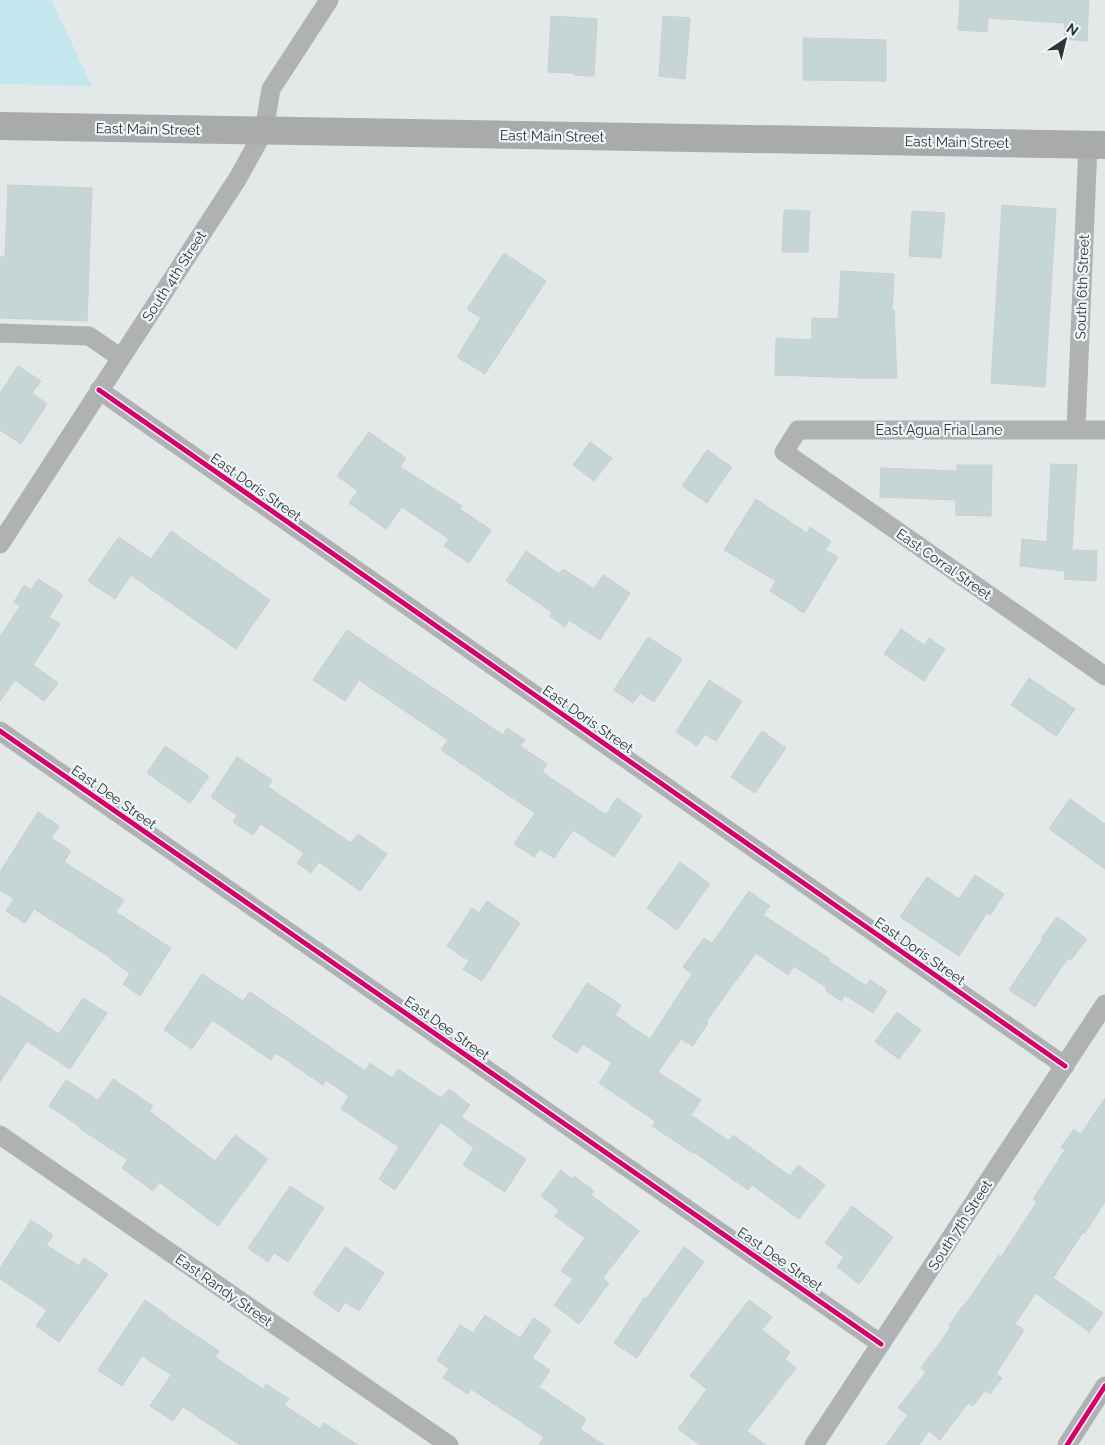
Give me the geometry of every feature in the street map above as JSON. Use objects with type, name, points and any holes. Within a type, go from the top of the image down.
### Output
[{"type":"main road","name":"East Main Street","points":[[0,126],[1097,145]]},
{"type":"street","name":"South 4th Street","points":[[0,544],[238,178],[264,131],[271,89],[329,0]]},
{"type":"street","name":"South 6th Street","points":[[1076,430],[1097,145]]},
{"type":"street","points":[[0,333],[90,336],[121,358]]},
{"type":"street","name":"East Doris Street","points":[[99,390],[1065,1066]]},
{"type":"street","name":"East Agua Fria Lane","points":[[784,452],[798,430],[1105,430]]},
{"type":"street","name":"East Corral Street","points":[[784,452],[1105,676]]},
{"type":"street","name":"East Dee Street","points":[[0,732],[881,1344]]},
{"type":"street","name":"South 7th Street","points":[[814,1445],[1105,1004]]},
{"type":"street","name":"East Randy Street","points":[[0,1135],[449,1445]]},
{"type":"street","points":[[1066,1445],[1105,1386]]},
{"type":"shaded area","points":[[0,0],[51,0],[92,86],[0,84]]},
{"type":"building","points":[[960,0],[1089,0],[1087,41],[1064,39],[1065,23],[988,18],[987,32],[958,30]]},
{"type":"building","points":[[551,16],[597,19],[594,76],[548,72]]},
{"type":"building","points":[[663,16],[690,18],[685,79],[659,76]]},
{"type":"building","points":[[803,38],[886,40],[886,81],[803,80]]},
{"type":"building","points":[[8,185],[92,188],[87,321],[0,318],[0,257],[5,257]]},
{"type":"building","points":[[1002,205],[1056,209],[1045,387],[991,383]]},
{"type":"building","points":[[784,210],[810,211],[808,252],[782,252]]},
{"type":"building","points":[[912,211],[945,213],[941,258],[909,256]]},
{"type":"building","points":[[504,253],[546,281],[485,374],[457,357],[481,318],[467,309]]},
{"type":"building","points":[[841,271],[894,274],[892,310],[894,310],[897,378],[775,375],[776,338],[812,340],[812,318],[838,319]]},
{"type":"building","points":[[18,366],[41,381],[32,393],[47,404],[21,444],[0,430],[0,393]]},
{"type":"building","points":[[369,432],[406,458],[400,467],[462,506],[460,509],[491,530],[469,563],[444,546],[449,539],[402,507],[386,529],[349,503],[358,491],[337,476]]},
{"type":"building","points":[[590,442],[612,458],[594,481],[573,465]]},
{"type":"building","points":[[707,450],[732,467],[707,503],[682,486]]},
{"type":"building","points":[[1051,464],[1077,465],[1072,550],[1097,551],[1096,581],[1064,579],[1065,571],[1020,566],[1022,539],[1047,542]]},
{"type":"building","points":[[957,465],[992,465],[991,516],[956,515],[956,500],[880,497],[881,468],[957,471]]},
{"type":"building","points":[[756,499],[807,533],[810,527],[831,541],[825,550],[838,557],[804,613],[770,591],[776,581],[724,550]]},
{"type":"building","points":[[171,531],[270,600],[236,649],[131,575],[115,599],[88,581],[119,537],[151,559]]},
{"type":"building","points":[[526,551],[559,574],[563,569],[594,589],[603,575],[630,593],[600,640],[569,620],[565,627],[550,616],[552,612],[506,581]]},
{"type":"building","points":[[38,579],[63,595],[49,617],[60,624],[33,665],[58,683],[44,701],[15,680],[0,701],[0,637],[20,606],[14,602],[24,585],[31,590]]},
{"type":"building","points":[[901,629],[924,645],[929,638],[945,649],[924,681],[884,654]]},
{"type":"building","points":[[347,630],[503,735],[507,728],[525,740],[520,746],[547,764],[542,772],[606,815],[617,798],[642,816],[614,857],[573,830],[554,858],[540,849],[534,857],[514,844],[535,813],[441,750],[448,740],[359,680],[345,701],[313,680]]},
{"type":"building","points":[[648,637],[682,659],[654,702],[640,693],[633,703],[614,690]]},
{"type":"building","points":[[1029,678],[1075,709],[1056,736],[1011,705]]},
{"type":"building","points":[[709,680],[742,701],[716,741],[705,734],[697,746],[676,732]]},
{"type":"building","points":[[762,731],[786,748],[755,793],[731,777]]},
{"type":"building","points":[[165,746],[209,776],[190,803],[147,773]]},
{"type":"building","points":[[237,757],[272,780],[268,787],[351,843],[358,834],[387,854],[360,891],[319,862],[311,873],[297,863],[304,853],[261,824],[253,835],[233,822],[237,815],[211,797]]},
{"type":"building","points":[[1070,799],[1105,824],[1105,869],[1049,829]]},
{"type":"building","points":[[38,812],[59,826],[51,838],[71,851],[64,862],[124,900],[116,912],[171,948],[140,996],[123,984],[130,973],[111,958],[34,909],[25,923],[6,911],[14,899],[0,890],[0,872]]},
{"type":"building","points":[[680,862],[710,884],[677,930],[647,908]]},
{"type":"building","points":[[975,875],[1004,894],[990,915],[987,913],[959,956],[900,917],[927,877],[959,899]]},
{"type":"building","points":[[749,891],[770,906],[763,915],[830,959],[829,961],[866,986],[870,980],[887,991],[873,1013],[845,995],[841,1001],[826,991],[827,988],[794,966],[788,975],[756,953],[706,1022],[708,1023],[693,1046],[681,1039],[658,1072],[701,1100],[691,1115],[729,1141],[733,1135],[790,1176],[798,1165],[825,1185],[799,1219],[752,1185],[748,1190],[694,1152],[652,1126],[655,1121],[599,1083],[612,1063],[583,1044],[577,1053],[552,1037],[587,983],[621,1005],[615,1015],[650,1039],[692,974],[683,967],[704,938],[712,943]]},
{"type":"building","points":[[487,901],[520,923],[482,981],[463,969],[469,961],[447,946],[472,908],[479,913]]},
{"type":"building","points":[[1057,917],[1087,939],[1071,960],[1068,958],[1035,1007],[1009,990],[1043,939],[1041,938]]},
{"type":"building","points":[[202,974],[243,1001],[250,992],[365,1071],[370,1063],[392,1078],[398,1069],[441,1098],[449,1089],[470,1105],[461,1117],[526,1159],[505,1192],[463,1165],[474,1148],[441,1122],[395,1190],[379,1179],[399,1147],[341,1109],[349,1096],[326,1080],[323,1085],[276,1053],[271,1060],[212,1020],[192,1049],[164,1030]]},
{"type":"building","points":[[0,995],[59,1034],[83,998],[107,1013],[70,1069],[27,1041],[0,1082]]},
{"type":"building","points":[[897,1012],[921,1030],[899,1059],[875,1042]]},
{"type":"building","points":[[113,1079],[153,1106],[149,1111],[215,1161],[235,1135],[268,1159],[218,1226],[159,1182],[153,1191],[122,1168],[128,1160],[49,1106],[66,1080],[98,1100]]},
{"type":"building","points":[[1105,1098],[1105,1202],[1053,1278],[1103,1313],[1089,1332],[1036,1293],[1015,1324],[1024,1330],[996,1374],[1002,1378],[990,1394],[985,1390],[973,1406],[968,1403],[940,1440],[929,1431],[919,1445],[886,1445],[908,1415],[898,1408],[926,1372],[921,1368],[999,1255],[1001,1257],[1037,1202],[1033,1199],[1065,1150],[1061,1147],[1074,1129],[1081,1134]]},
{"type":"building","points":[[561,1170],[572,1179],[574,1176],[594,1191],[591,1195],[639,1231],[603,1278],[609,1283],[579,1324],[554,1305],[573,1279],[561,1271],[585,1238],[555,1216],[559,1210],[541,1196]]},
{"type":"building","points":[[290,1186],[324,1208],[288,1262],[274,1253],[268,1262],[248,1248]]},
{"type":"building","points":[[852,1206],[893,1237],[859,1284],[837,1267],[844,1257],[825,1243]]},
{"type":"building","points":[[31,1220],[53,1235],[46,1245],[79,1266],[84,1258],[108,1274],[59,1342],[36,1326],[47,1310],[0,1279],[0,1268]]},
{"type":"building","points":[[345,1247],[384,1273],[359,1311],[345,1302],[339,1312],[313,1294]]},
{"type":"building","points":[[684,1247],[704,1262],[637,1358],[614,1343],[644,1298],[646,1299]]},
{"type":"building","points":[[145,1300],[219,1351],[215,1357],[263,1389],[266,1384],[289,1399],[284,1405],[320,1429],[324,1423],[358,1445],[240,1445],[183,1407],[173,1421],[150,1406],[171,1375],[142,1356],[122,1386],[98,1370]]},
{"type":"building","points":[[749,1300],[772,1317],[762,1330],[790,1352],[785,1359],[796,1368],[747,1431],[766,1445],[700,1445],[678,1429],[707,1389],[690,1376]]},
{"type":"building","points":[[485,1315],[520,1338],[534,1318],[551,1330],[532,1358],[550,1370],[539,1387],[586,1419],[580,1429],[604,1445],[539,1445],[544,1437],[471,1389],[468,1394],[443,1378],[449,1369],[437,1360],[460,1325],[473,1333]]},
{"type":"cycle path","points":[[99,390],[1065,1066]]},
{"type":"cycle path","points":[[0,731],[881,1344]]},
{"type":"cycle path","points":[[1067,1445],[1105,1386]]}]
